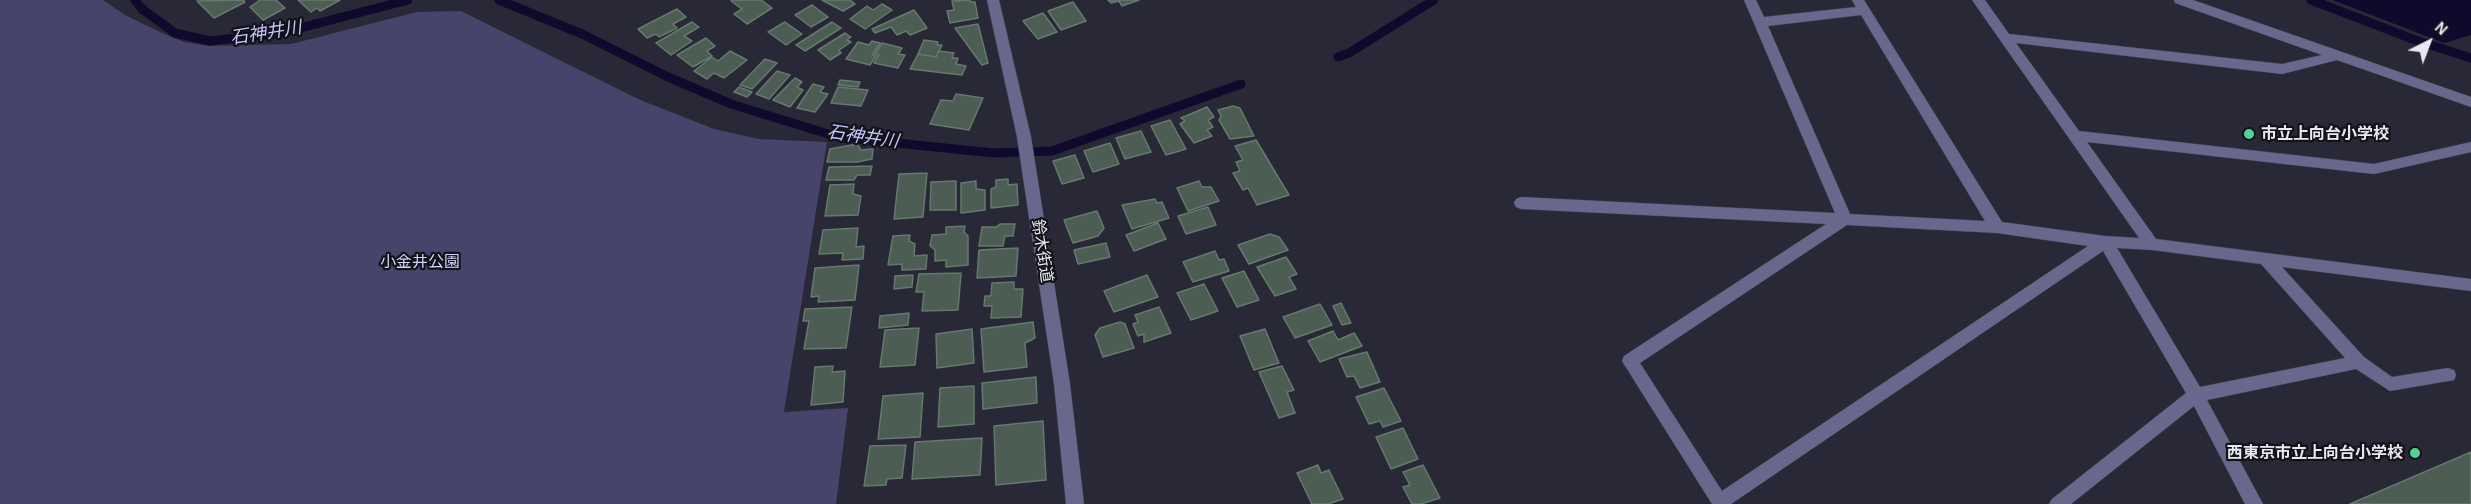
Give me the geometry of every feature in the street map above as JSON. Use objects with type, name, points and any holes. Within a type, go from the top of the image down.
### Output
[{"type":"street","name":"鈴木街道","points":[[993,0],[1029,166],[1062,384],[1076,504]]},
{"type":"street","points":[[1750,0],[1845,219]]},
{"type":"street","points":[[1978,0],[2008,38],[2151,243]]},
{"type":"street","points":[[2180,0],[2471,102]]},
{"type":"street","points":[[1761,22],[1861,5],[1997,227]]},
{"type":"street","points":[[2008,38],[2282,69],[2339,55]]},
{"type":"street","points":[[2076,136],[2374,169],[2471,147]]},
{"type":"street","points":[[1521,203],[1997,227],[2105,242],[2151,243],[2471,285]]},
{"type":"street","points":[[1845,219],[1630,361],[1720,503],[2105,242]]},
{"type":"street","points":[[2105,242],[2196,395],[2254,504]]},
{"type":"street","points":[[2265,258],[2358,362],[2390,384],[2448,375]]},
{"type":"street","points":[[2058,504],[2196,395],[2358,362]]},
{"type":"green space","name":"小金井公園","points":[[0,0],[103,0],[125,15],[162,33],[184,42],[208,46],[291,44],[417,12],[461,11],[638,99],[714,129],[759,139],[827,142],[784,412],[848,408],[836,504],[0,504]]},
{"type":"shaded area","points":[[2333,0],[2471,0],[2471,35],[2444,43]]},
{"type":"building","points":[[243,0],[245,2],[214,18],[197,1]]},
{"type":"building","points":[[260,0],[276,0],[285,8],[263,20],[250,7]]},
{"type":"building","points":[[298,0],[340,0],[320,11],[317,8],[311,12]]},
{"type":"building","points":[[761,0],[772,8],[747,24],[734,14],[742,9],[731,1]]},
{"type":"building","points":[[822,0],[850,0],[855,4],[843,11]]},
{"type":"building","points":[[1108,0],[1139,0],[1122,6],[1119,1],[1111,3]]},
{"type":"building","points":[[952,1],[975,2],[978,18],[950,23],[947,11],[954,10]]},
{"type":"building","points":[[1073,2],[1086,21],[1061,30],[1048,11]]},
{"type":"building","points":[[882,4],[892,10],[865,29],[850,19],[867,6],[873,10]]},
{"type":"building","points":[[812,5],[828,17],[811,27],[795,15]]},
{"type":"building","points":[[677,9],[686,17],[673,24],[677,28],[659,37],[656,34],[647,38],[638,29]]},
{"type":"building","points":[[914,10],[927,28],[910,35],[906,31],[897,35],[891,27],[875,33],[872,29]]},
{"type":"building","points":[[1043,13],[1057,32],[1038,39],[1023,21]]},
{"type":"building","points":[[692,22],[699,27],[684,36],[692,41],[671,55],[656,43]]},
{"type":"building","points":[[785,22],[802,34],[786,45],[768,32]]},
{"type":"building","points":[[832,22],[841,28],[805,51],[796,45]]},
{"type":"building","points":[[978,24],[988,63],[982,65],[955,28]]},
{"type":"building","points":[[845,33],[851,37],[847,40],[851,42],[839,50],[841,53],[830,60],[818,50]]},
{"type":"building","points":[[706,38],[715,46],[707,51],[712,56],[693,67],[677,55]]},
{"type":"building","points":[[924,40],[938,42],[937,45],[942,45],[936,57],[918,54]]},
{"type":"building","points":[[872,41],[880,43],[872,55],[876,56],[870,65],[846,59],[858,42],[869,45]]},
{"type":"building","points":[[882,43],[902,48],[898,54],[905,55],[898,68],[874,63],[879,55],[875,54]]},
{"type":"building","points":[[730,51],[747,60],[724,78],[714,73],[707,79],[694,71],[712,57],[718,61]]},
{"type":"building","points":[[939,51],[954,53],[952,58],[958,58],[956,64],[966,66],[962,75],[910,69],[918,54],[936,57]]},
{"type":"building","points":[[765,59],[777,63],[752,89],[740,85]]},
{"type":"building","points":[[777,71],[790,75],[769,99],[756,94]]},
{"type":"building","points":[[795,78],[802,82],[797,87],[803,90],[790,107],[773,100]]},
{"type":"building","points":[[840,80],[860,82],[858,87],[838,85]]},
{"type":"building","points":[[813,84],[824,87],[820,92],[828,94],[815,112],[797,108]]},
{"type":"building","points":[[739,87],[752,92],[747,97],[734,92]]},
{"type":"building","points":[[838,87],[868,90],[861,106],[831,103]]},
{"type":"building","points":[[956,94],[983,98],[969,130],[930,124],[941,100],[953,101]]},
{"type":"building","points":[[1233,106],[1240,108],[1254,136],[1230,139],[1219,120],[1221,116],[1218,110]]},
{"type":"building","points":[[1207,107],[1214,117],[1208,120],[1213,127],[1207,130],[1212,136],[1194,143],[1180,124],[1185,121],[1181,118]]},
{"type":"building","points":[[1170,120],[1186,149],[1166,155],[1151,126]]},
{"type":"building","points":[[1141,131],[1151,152],[1125,159],[1116,138]]},
{"type":"building","points":[[1256,140],[1289,195],[1257,205],[1248,188],[1243,190],[1233,173],[1240,171],[1236,162],[1243,160],[1235,146]]},
{"type":"building","points":[[1110,143],[1119,164],[1093,172],[1084,151]]},
{"type":"building","points":[[857,144],[861,150],[873,149],[872,159],[857,162],[827,162],[830,149]]},
{"type":"building","points":[[1075,155],[1084,178],[1062,184],[1053,161]]},
{"type":"building","points":[[872,166],[870,175],[857,175],[854,180],[826,180],[829,167]]},
{"type":"building","points":[[927,173],[923,217],[894,219],[899,174]]},
{"type":"building","points":[[1008,179],[1008,185],[1017,184],[1018,205],[991,208],[991,189],[996,187],[996,180]]},
{"type":"building","points":[[956,181],[956,210],[930,210],[931,182]]},
{"type":"building","points":[[976,181],[976,189],[985,190],[985,210],[961,213],[961,183]]},
{"type":"building","points":[[1199,181],[1202,187],[1211,187],[1219,201],[1188,211],[1177,188]]},
{"type":"building","points":[[854,184],[853,194],[861,196],[858,215],[825,216],[830,185]]},
{"type":"building","points":[[1155,199],[1157,203],[1162,202],[1169,218],[1132,229],[1122,205]]},
{"type":"building","points":[[1208,207],[1216,225],[1186,234],[1178,216]]},
{"type":"building","points":[[1097,211],[1104,228],[1098,236],[1073,243],[1064,220]]},
{"type":"building","points":[[1158,223],[1166,239],[1134,251],[1126,235]]},
{"type":"building","points":[[1000,224],[1015,224],[1013,236],[1005,236],[1003,246],[979,246],[982,227],[996,227]]},
{"type":"building","points":[[965,226],[964,232],[968,236],[968,265],[946,267],[946,260],[935,261],[935,250],[930,246],[932,235],[946,234],[946,227]]},
{"type":"building","points":[[858,228],[856,247],[864,246],[863,259],[842,260],[843,253],[819,254],[823,230]]},
{"type":"building","points":[[1270,234],[1279,237],[1288,250],[1249,264],[1238,245]]},
{"type":"building","points":[[910,235],[909,241],[915,244],[914,256],[927,255],[926,269],[902,270],[902,264],[888,265],[893,236]]},
{"type":"building","points":[[1106,243],[1110,257],[1078,264],[1074,250]]},
{"type":"building","points":[[1018,248],[1016,276],[977,278],[979,250]]},
{"type":"building","points":[[1215,251],[1219,260],[1224,259],[1229,271],[1193,282],[1183,262]]},
{"type":"building","points":[[1286,257],[1297,274],[1289,277],[1296,289],[1275,296],[1257,267]]},
{"type":"building","points":[[859,265],[855,300],[818,302],[819,296],[811,297],[815,268]]},
{"type":"building","points":[[1244,271],[1259,300],[1237,307],[1222,278]]},
{"type":"building","points":[[961,273],[958,310],[922,311],[924,292],[916,292],[919,274]]},
{"type":"building","points":[[913,275],[912,287],[894,289],[895,276]]},
{"type":"building","points":[[1147,275],[1158,297],[1114,312],[1104,291]]},
{"type":"building","points":[[1014,282],[1014,289],[1023,289],[1021,317],[991,318],[992,306],[984,306],[985,296],[991,296],[992,283]]},
{"type":"building","points":[[1204,284],[1218,311],[1191,320],[1177,293]]},
{"type":"building","points":[[1341,303],[1351,323],[1342,325],[1333,306]]},
{"type":"building","points":[[1320,304],[1332,325],[1295,338],[1283,317]]},
{"type":"building","points":[[852,307],[846,348],[804,349],[809,321],[803,321],[805,309]]},
{"type":"building","points":[[1159,307],[1171,333],[1144,342],[1144,334],[1138,336],[1133,324],[1138,322],[1135,315]]},
{"type":"building","points":[[909,313],[908,325],[879,328],[880,316]]},
{"type":"building","points":[[1033,322],[1035,338],[1025,343],[1027,367],[984,372],[981,329]]},
{"type":"building","points":[[1120,322],[1125,324],[1134,348],[1103,357],[1095,335],[1100,328]]},
{"type":"building","points":[[919,328],[915,365],[880,367],[885,330]]},
{"type":"building","points":[[972,329],[974,363],[937,368],[936,334]]},
{"type":"building","points":[[1265,329],[1279,363],[1254,370],[1240,336]]},
{"type":"building","points":[[1333,331],[1338,340],[1354,333],[1362,346],[1320,362],[1308,341]]},
{"type":"building","points":[[1367,352],[1380,382],[1360,388],[1354,376],[1347,377],[1339,359]]},
{"type":"building","points":[[833,366],[832,372],[845,371],[843,402],[811,405],[815,367]]},
{"type":"building","points":[[1282,366],[1294,390],[1287,392],[1295,413],[1279,418],[1259,372]]},
{"type":"building","points":[[1036,377],[1037,403],[983,409],[982,383]]},
{"type":"building","points":[[974,386],[974,424],[938,427],[940,388]]},
{"type":"building","points":[[1384,388],[1401,421],[1383,427],[1380,421],[1369,424],[1356,397]]},
{"type":"building","points":[[923,393],[920,437],[878,439],[883,396]]},
{"type":"building","points":[[1043,421],[1046,480],[996,485],[994,426]]},
{"type":"building","points":[[1403,428],[1418,459],[1391,469],[1376,437]]},
{"type":"building","points":[[982,438],[980,475],[912,479],[915,442]]},
{"type":"building","points":[[906,445],[902,478],[887,479],[886,485],[864,486],[870,446]]},
{"type":"building","points":[[2471,452],[2471,504],[2350,504]]},
{"type":"building","points":[[1318,465],[1321,473],[1329,470],[1343,499],[1328,504],[1312,504],[1297,473]]},
{"type":"building","points":[[1423,465],[1440,498],[1421,504],[1412,504],[1403,487],[1410,485],[1403,472]]},
{"type":"waterway","name":"石神井川","points":[[135,0],[142,9],[175,33],[210,41],[281,33],[408,0]]},
{"type":"waterway","name":"石神井川","points":[[499,0],[582,34],[666,76],[731,104],[838,137],[994,153],[1052,151],[1241,84]]},
{"type":"waterway","name":"石神井川","points":[[1338,57],[1349,53],[1434,0]]},
{"type":"waterway","name":"石神井川","points":[[2311,0],[2418,41],[2471,58]]},
{"type":"place","name":"市立上向台小学校","points":[[2249,134]]},
{"type":"place","name":"西東京市立上向台小学校","points":[[2415,453]]}]
